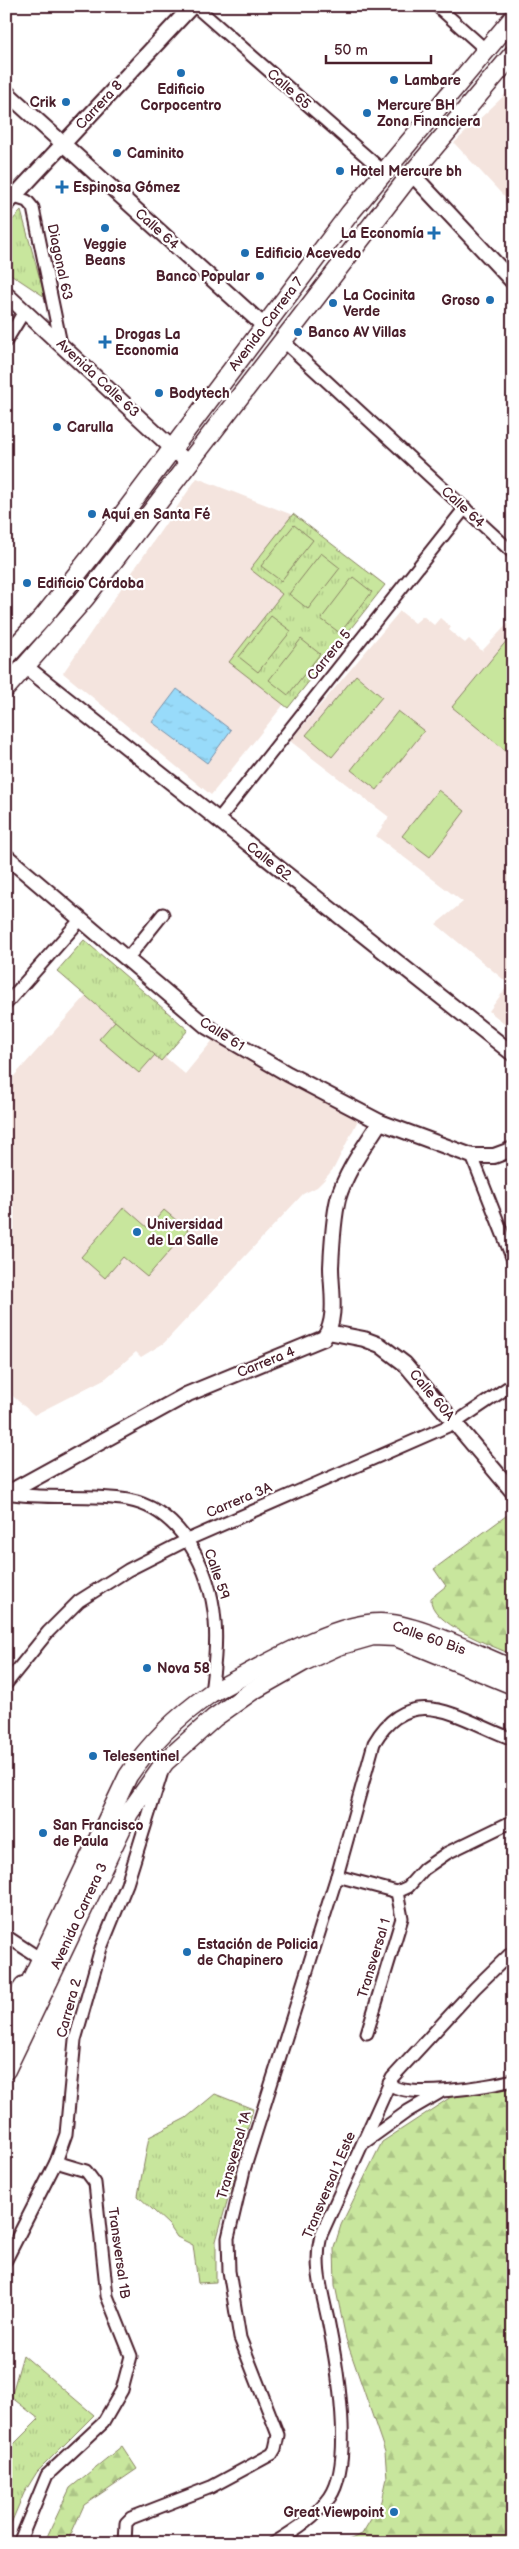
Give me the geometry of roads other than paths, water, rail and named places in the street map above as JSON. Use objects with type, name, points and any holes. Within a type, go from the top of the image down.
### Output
[{"type":"main road","name":"Avenida Carrera 7","points":[[7,654],[58,598],[383,171],[513,18]]},
{"type":"main road","name":"Avenida Carrera 7","points":[[6,688],[80,604],[412,174],[513,54]]},
{"type":"main road","name":"Calle 60 Bis","points":[[288,1654],[344,1630],[379,1623],[419,1632],[513,1669]]},
{"type":"main road","name":"Calle 60 Bis","points":[[305,1660],[362,1638],[384,1635],[412,1643],[513,1685]]},
{"type":"main road","name":"Avenida Carrera 3","points":[[6,2033],[128,1776],[159,1737],[211,1693],[288,1654]]},
{"type":"main road","name":"Avenida Carrera 3","points":[[6,2070],[117,1835],[142,1793],[165,1762],[221,1713],[252,1691],[305,1660]]},
{"type":"street","name":"Carrera 8","points":[[10,201],[193,6]]},
{"type":"street","name":"Calle 65","points":[[193,6],[383,171]]},
{"type":"street","points":[[437,6],[486,50]]},
{"type":"street","name":"Calle 64","points":[[6,92],[264,326]]},
{"type":"street","points":[[412,174],[513,282]]},
{"type":"street","name":"Diagonal 63","points":[[10,201],[27,201],[32,208],[61,344]]},
{"type":"street","name":"Avenida Calle 63","points":[[6,294],[188,463]]},
{"type":"street","points":[[6,341],[24,310]]},
{"type":"street","name":"Calle 64","points":[[282,340],[513,552]]},
{"type":"street","name":"Carrera 5","points":[[218,820],[465,508]]},
{"type":"street","name":"Calle 62","points":[[26,667],[513,1054]]},
{"type":"street","name":"Calle 61","points":[[6,856],[207,1027],[288,1074],[380,1122],[472,1156],[494,1156],[513,1149]]},
{"type":"street","points":[[127,959],[163,914]]},
{"type":"street","points":[[6,1004],[81,919]]},
{"type":"street","points":[[328,1332],[332,1316],[332,1242],[338,1200],[354,1164],[380,1122]]},
{"type":"street","points":[[472,1156],[513,1260]]},
{"type":"street","name":"Calle 60A","points":[[328,1332],[364,1339],[393,1353],[418,1378],[513,1492]]},
{"type":"street","name":"Carrera 4","points":[[6,1493],[166,1405],[233,1375],[317,1342],[328,1332]]},
{"type":"street","name":"Carrera 3A","points":[[6,1684],[48,1632],[80,1601],[128,1570],[187,1540],[456,1424],[513,1384]]},
{"type":"street","name":"Calle 59","points":[[6,1493],[128,1500],[157,1512],[173,1525],[187,1540],[198,1559],[212,1598],[216,1645],[211,1693]]},
{"type":"street","name":"Transversal 1A","points":[[125,2543],[126,2523],[131,2518],[223,2481],[272,2454],[278,2444],[278,2435],[240,2338],[229,2271],[228,2238],[244,2170],[337,1876],[374,1743],[380,1732],[391,1722],[404,1715],[428,1708],[440,1709],[513,1739]]},
{"type":"street","name":"Carrera 2","points":[[6,2260],[56,2162],[66,2134],[75,2040],[101,1948],[127,1884],[165,1762]]},
{"type":"street","points":[[337,1876],[397,1892],[408,1887],[424,1869],[447,1853],[513,1821]]},
{"type":"street","name":"Transversal 1","points":[[367,2033],[402,1918],[397,1892]]},
{"type":"street","points":[[6,1936],[41,1959],[6,2008]]},
{"type":"street","name":"Transversal 1 Este","points":[[274,2543],[310,2519],[331,2496],[341,2461],[342,2430],[339,2402],[329,2325],[317,2270],[317,2254],[323,2231],[364,2144],[389,2083],[398,2070],[513,1951]]},
{"type":"street","points":[[389,2083],[392,2087],[403,2092],[445,2090],[513,2080]]},
{"type":"street","points":[[364,2144],[408,2111],[445,2090]]},
{"type":"street","name":"Transversal 1B","points":[[19,2543],[47,2475],[103,2423],[122,2390],[131,2356],[107,2296],[96,2183],[86,2171],[56,2162]]},
{"type":"water","points":[[177,689],[231,730],[207,763],[152,722]]},
{"type":"place","name":"Edificio Corpocentro","points":[[181,73]]},
{"type":"place","name":"Lambare","points":[[394,80]]},
{"type":"place","name":"Crik","points":[[66,102]]},
{"type":"place","name":"Mercure BH Zona Financiera","points":[[367,113]]},
{"type":"place","name":"Caminito","points":[[117,153]]},
{"type":"place","name":"Hotel Mercure bh","points":[[340,171]]},
{"type":"place","name":"Espinosa Gómez","points":[[62,187]]},
{"type":"place","name":"Veggie Beans","points":[[105,228]]},
{"type":"place","name":"La Economía","points":[[434,233]]},
{"type":"place","name":"Edificio Acevedo","points":[[245,253]]},
{"type":"place","name":"Banco Popular","points":[[260,276]]},
{"type":"place","name":"Groso","points":[[490,300]]},
{"type":"place","name":"La Cocinita Verde","points":[[333,303]]},
{"type":"place","name":"Banco AV Villas","points":[[298,332]]},
{"type":"place","name":"Drogas La Economia","points":[[105,342]]},
{"type":"place","name":"Bodytech","points":[[159,393]]},
{"type":"place","name":"Carulla","points":[[57,427]]},
{"type":"place","name":"Aquí en Santa Fé","points":[[92,514]]},
{"type":"place","name":"Edificio Córdoba","points":[[27,583]]},
{"type":"place","name":"Universidad de La Salle","points":[[137,1232]]},
{"type":"place","name":"Nova 58","points":[[147,1668]]},
{"type":"place","name":"Telesentinel","points":[[93,1756]]},
{"type":"place","name":"San Francisco de Paula","points":[[43,1833]]},
{"type":"place","name":"Estación de Policia de Chapinero","points":[[187,1952]]},
{"type":"place","name":"Great Viewpoint","points":[[394,2512]]}]
